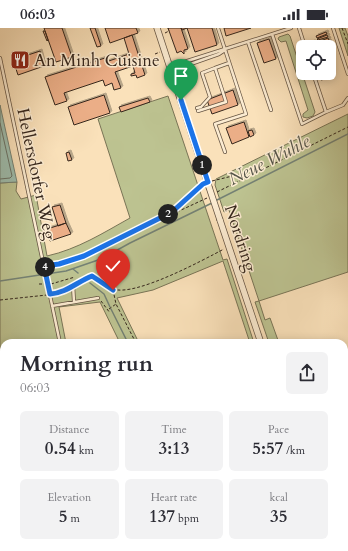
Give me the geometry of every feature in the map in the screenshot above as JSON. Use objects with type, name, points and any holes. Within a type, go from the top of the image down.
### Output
[{"type":"street","name":"Nordring","points":[[157,28],[260,339]]},
{"type":"lane","points":[[218,28],[246,114],[215,124],[225,152]]},
{"type":"lane","points":[[225,50],[219,54],[185,66],[182,65],[184,62],[291,28]]},
{"type":"lane","points":[[299,28],[303,40]]},
{"type":"lane","points":[[333,28],[348,74]]},
{"type":"lane","points":[[272,34],[302,124],[343,105],[348,98]]},
{"type":"lane","points":[[248,42],[270,110]]},
{"type":"lane","name":"Hellersdorfer Weg","points":[[0,58],[59,339]]},
{"type":"lane","points":[[215,68],[226,102],[198,110],[210,97],[202,72],[229,63]]},
{"type":"lane","points":[[315,80],[326,112]]},
{"type":"lane","points":[[199,187],[208,184]]},
{"type":"lane","points":[[73,285],[74,302]]},
{"type":"lane","points":[[52,306],[98,298]]},
{"type":"path","points":[[164,33],[169,31],[168,28]]},
{"type":"path","points":[[342,28],[348,44]]},
{"type":"path","points":[[155,54],[160,52]]},
{"type":"path","points":[[217,192],[348,127]]},
{"type":"path","points":[[208,184],[268,168]]},
{"type":"path","points":[[44,266],[59,264],[84,256],[172,212],[199,187]]},
{"type":"path","points":[[172,212],[179,211],[206,198]]},
{"type":"path","points":[[0,300],[61,294],[73,285],[92,276],[113,290],[125,290],[157,281],[225,248]]},
{"type":"path","points":[[39,284],[48,284],[75,277]]},
{"type":"path","points":[[113,290],[116,304],[125,318],[134,339]]},
{"type":"path","points":[[98,298],[109,309],[110,313]]},
{"type":"path","points":[[109,309],[116,304]]},
{"type":"green space","points":[[339,28],[345,28],[348,36],[348,56]]},
{"type":"green space","points":[[288,34],[290,36],[296,54],[296,72],[286,41],[281,42],[278,39],[279,37]]},
{"type":"green space","points":[[298,80],[304,80],[315,112],[313,116],[307,118],[303,117],[303,114],[308,110]]},
{"type":"green space","points":[[168,96],[223,260],[227,259],[253,339],[249,339],[223,261],[153,290],[117,298],[137,339],[118,339],[100,302],[59,307],[65,339],[0,339],[0,183],[17,182],[16,191],[21,199],[36,195],[47,256],[90,240],[130,218],[98,119]]},
{"type":"green space","points":[[348,114],[348,272],[259,301],[229,210],[224,212],[215,185],[216,179]]},
{"type":"green space","points":[[259,301],[265,320],[270,318],[278,339],[268,339],[255,302]]},
{"type":"water","points":[[0,105],[17,182],[0,183]]},
{"type":"building","points":[[44,28],[62,28],[72,57],[56,62]]},
{"type":"building","points":[[90,28],[95,28],[101,46],[97,47]]},
{"type":"building","points":[[105,28],[136,28],[138,33],[110,43]]},
{"type":"building","points":[[168,28],[181,28],[188,49],[184,50],[184,54],[181,51],[177,53]]},
{"type":"building","points":[[187,28],[212,28],[217,45],[195,52]]},
{"type":"building","points":[[224,28],[251,28],[226,36]]},
{"type":"building","points":[[43,31],[45,31],[47,41]]},
{"type":"building","points":[[326,32],[327,34],[317,38],[316,36]]},
{"type":"building","points":[[132,35],[145,75],[137,78],[136,75],[131,76],[131,74],[135,73],[133,66],[115,72],[121,88],[114,90],[112,83],[105,86],[103,80],[64,93],[67,101],[55,105],[45,77],[105,58],[106,62],[129,54],[124,38]]},
{"type":"building","points":[[327,35],[328,37],[318,40],[317,39]]},
{"type":"building","points":[[269,39],[276,59],[264,63],[257,43]]},
{"type":"building","points":[[40,51],[44,66],[18,75],[13,60]]},
{"type":"building","points":[[233,90],[238,105],[212,114],[207,100]]},
{"type":"building","points":[[104,95],[110,113],[74,125],[68,107]]},
{"type":"building","points":[[148,98],[150,102],[121,112],[119,107]]},
{"type":"building","points":[[244,122],[249,137],[232,144],[226,128]]},
{"type":"building","points":[[252,130],[254,135],[250,137],[248,131]]},
{"type":"building","points":[[69,152],[72,160],[68,161],[66,153]]},
{"type":"building","points":[[60,205],[66,223],[58,226],[52,207]]},
{"type":"building","points":[[66,223],[71,234],[50,241],[47,229]]},
{"type":"waterway","name":"Neue Wuhle","points":[[215,201],[348,134]]},
{"type":"waterway","name":"Neue Wuhle","points":[[0,281],[66,271],[101,259],[130,243],[212,203]]},
{"type":"waterway","name":"Neue Wuhle","points":[[73,269],[78,273]]},
{"type":"waterway","points":[[90,283],[104,294],[110,307]]},
{"type":"waterway","points":[[111,309],[126,339]]},
{"type":"place","name":"An Minh Cuisine","points":[[20,60]]},
{"type":"route","points":[[113,290],[92,276],[73,285],[61,294],[50,294],[44,266],[68,262],[84,256],[146,226],[172,212],[188,199],[193,192],[208,182],[181,100]]}]
